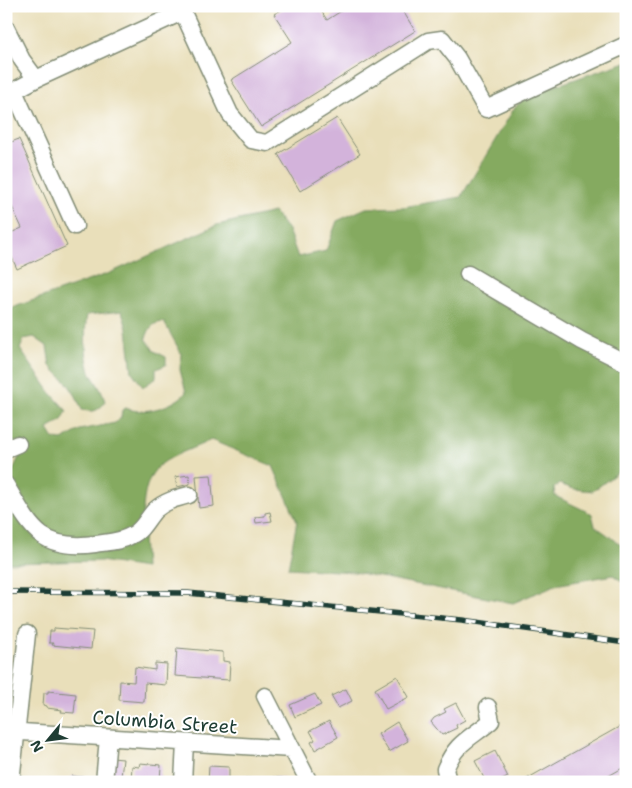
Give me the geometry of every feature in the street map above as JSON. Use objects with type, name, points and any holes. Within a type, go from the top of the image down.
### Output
[{"type":"street","points":[[75,226],[10,93],[36,78],[181,9],[230,114],[251,140],[267,143],[428,41],[442,39],[457,58],[486,109],[626,45]]},
{"type":"street","points":[[6,28],[22,60],[36,78]]},
{"type":"street","points":[[468,274],[582,341],[626,363]]},
{"type":"street","points":[[6,486],[32,528],[44,538],[61,544],[82,545],[120,540],[134,535],[155,510],[166,502],[189,495]]},
{"type":"street","points":[[11,782],[11,731],[26,634]]},
{"type":"street","points":[[265,696],[309,782]]},
{"type":"street","points":[[448,782],[445,769],[457,748],[470,734],[491,722],[488,707]]},
{"type":"street","name":"Columbia Street","points":[[11,731],[291,749]]},
{"type":"street","points":[[104,782],[108,738]]},
{"type":"street","points":[[183,782],[185,743]]},
{"type":"green space","points":[[626,62],[626,466],[593,491],[574,489],[559,484],[554,488],[555,496],[592,514],[595,526],[626,548],[626,584],[613,575],[555,585],[513,603],[354,572],[288,568],[297,521],[273,466],[211,440],[172,458],[160,465],[152,474],[144,499],[145,568],[101,561],[6,563],[6,486],[19,457],[23,441],[6,443],[6,310],[110,273],[217,225],[274,212],[288,230],[298,257],[326,251],[337,221],[366,208],[403,207],[461,197],[515,107],[528,95]],"holes":[[[122,311],[127,329],[132,372],[143,387],[156,378],[156,369],[166,365],[166,357],[154,351],[146,338],[152,326],[164,322],[181,353],[180,370],[186,392],[175,402],[167,405],[141,411],[126,408],[122,410],[121,418],[115,423],[80,430],[62,440],[54,439],[48,429],[62,420],[67,411],[50,392],[20,349],[24,339],[34,337],[47,346],[50,366],[68,384],[82,410],[92,411],[100,408],[105,402],[91,374],[87,361],[85,336],[87,315]]]},
{"type":"building","points":[[288,6],[318,6],[327,20],[349,6],[400,6],[415,31],[261,127],[231,80],[292,42],[274,14]]},
{"type":"building","points":[[337,118],[360,154],[300,191],[278,154]]},
{"type":"building","points":[[19,139],[67,246],[17,269],[6,244],[6,235],[22,228],[6,194],[6,144]]},
{"type":"building","points":[[189,475],[190,484],[177,487],[175,477]]},
{"type":"building","points":[[211,475],[214,506],[199,508],[196,476]]},
{"type":"building","points":[[270,512],[272,521],[256,523],[255,517],[265,516],[265,513]]},
{"type":"building","points":[[54,628],[93,631],[91,649],[52,645],[53,643],[49,643],[50,631],[54,631]]},
{"type":"building","points":[[177,648],[223,652],[223,661],[230,662],[229,680],[175,676]]},
{"type":"building","points":[[155,663],[167,664],[166,685],[145,683],[144,702],[119,700],[120,681],[134,682],[135,667],[155,670]]},
{"type":"building","points":[[397,676],[409,697],[386,709],[375,689]]},
{"type":"building","points":[[346,689],[352,701],[338,708],[331,696]]},
{"type":"building","points":[[48,691],[76,694],[74,713],[61,712],[62,710],[47,708],[47,706],[43,705],[44,693],[48,693]]},
{"type":"building","points":[[315,694],[321,705],[295,717],[290,705]]},
{"type":"building","points":[[456,703],[465,720],[456,725],[457,728],[442,735],[431,722],[434,718],[446,712],[444,709]]},
{"type":"building","points":[[329,721],[338,737],[315,750],[311,742],[315,740],[310,731]]},
{"type":"building","points":[[397,722],[408,741],[389,752],[378,734]]},
{"type":"building","points":[[626,723],[626,766],[598,782],[521,782]]},
{"type":"building","points":[[495,751],[508,777],[498,782],[486,782],[475,761]]},
{"type":"building","points":[[112,758],[123,759],[121,777],[110,776]]},
{"type":"building","points":[[140,763],[161,765],[160,782],[131,779],[132,766],[139,767]]},
{"type":"building","points":[[209,766],[229,767],[229,782],[208,782]]},
{"type":"building","points":[[72,776],[94,778],[94,782],[71,781]]},
{"type":"building","points":[[273,777],[283,778],[282,782],[273,782]]},
{"type":"building","points":[[245,778],[258,779],[258,782],[245,782]]},
{"type":"railway","points":[[6,592],[188,593],[462,620],[626,643]]}]
